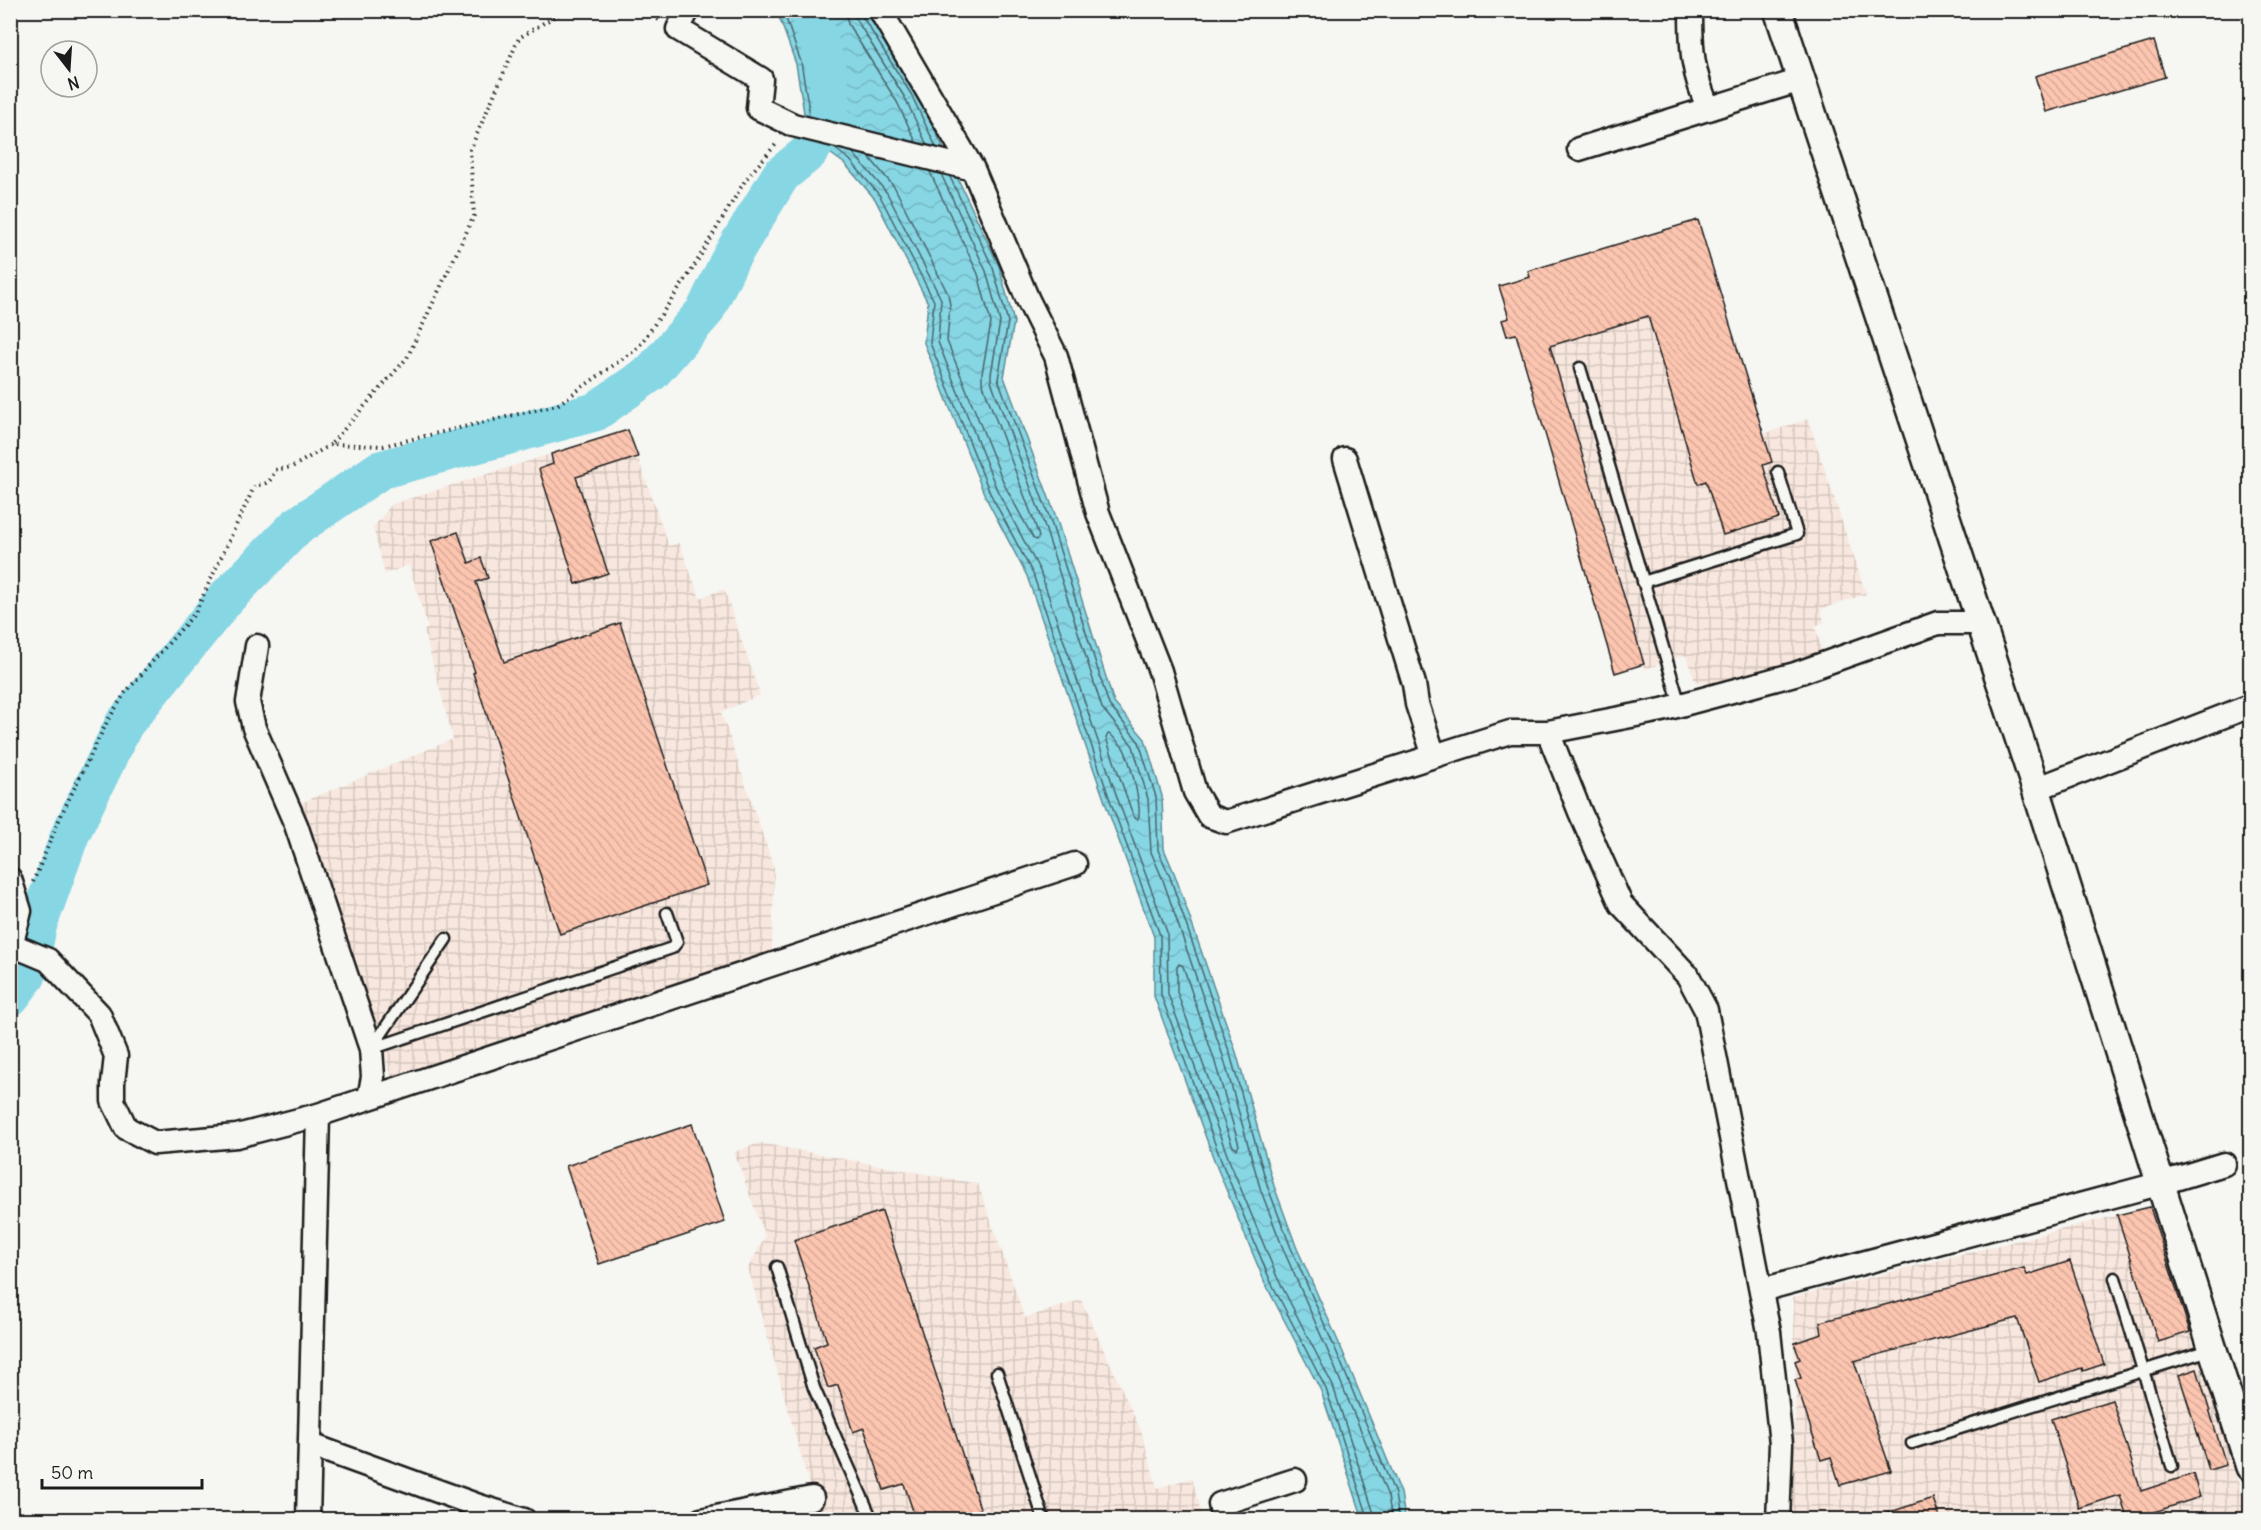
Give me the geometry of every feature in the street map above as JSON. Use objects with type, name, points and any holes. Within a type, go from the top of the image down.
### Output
[{"type":"street","points":[[688,10],[678,29],[761,79],[758,108],[794,125],[964,167]]},
{"type":"street","points":[[880,10],[964,167],[1056,356],[1098,513],[1160,671],[1195,792],[1209,816],[1226,822],[1510,732],[1548,732],[1680,705],[1795,674],[1938,623],[1980,623]]},
{"type":"street","points":[[1691,10],[1691,44],[1697,85],[1709,109]]},
{"type":"street","points":[[1778,10],[2036,789],[2250,1467]]},
{"type":"street","points":[[1579,149],[1801,80]]},
{"type":"street","points":[[1345,459],[1434,756]]},
{"type":"street","points":[[257,646],[248,702],[254,728],[296,825],[371,1049],[373,1077],[369,1098]]},
{"type":"street","points":[[2036,789],[2250,706]]},
{"type":"street","points":[[1548,732],[1580,812],[1622,904],[1688,976],[1707,1010],[1769,1332],[1781,1444],[1778,1520]]},
{"type":"street","points":[[10,879],[20,910],[14,948],[48,960],[99,1014],[116,1056],[113,1101],[126,1128],[154,1143],[237,1136],[318,1115],[1075,864]]},
{"type":"street","points":[[308,1520],[318,1115]]},
{"type":"street","points":[[1761,1290],[2162,1183],[2224,1164]]},
{"type":"street","points":[[311,1445],[524,1520]]},
{"type":"street","points":[[1223,1520],[1220,1504],[1295,1480]]},
{"type":"street","points":[[701,1520],[812,1498]]},
{"type":"lane","points":[[1580,368],[1680,705]]},
{"type":"lane","points":[[1643,582],[1797,534],[1778,472]]},
{"type":"lane","points":[[371,1049],[672,948],[677,942],[667,913]]},
{"type":"lane","points":[[371,1049],[446,939]]},
{"type":"lane","points":[[777,1267],[814,1388],[872,1520]]},
{"type":"lane","points":[[2115,1278],[2172,1466]]},
{"type":"lane","points":[[1912,1443],[2213,1348]]},
{"type":"lane","points":[[998,1373],[1044,1520]]},
{"type":"path","points":[[20,910],[62,813],[108,720],[125,693],[195,613],[255,485],[264,485],[271,480],[275,470],[292,467],[332,444],[406,358],[474,216],[470,150],[519,38],[564,10]]},
{"type":"path","points":[[332,444],[383,446],[558,405],[638,348],[690,273],[746,179],[794,125]]},
{"type":"shaded area","points":[[1698,220],[1763,434],[1808,419],[1866,594],[1821,609],[1824,622],[1815,626],[1823,654],[1721,686],[1695,681],[1686,655],[1645,669],[1643,665],[1615,673],[1516,334],[1507,336],[1502,320],[1509,318],[1499,286],[1530,277],[1528,271]]},
{"type":"shaded area","points":[[628,430],[669,546],[679,543],[700,598],[724,589],[760,695],[721,712],[774,868],[772,953],[393,1079],[296,805],[453,739],[424,631],[428,628],[409,565],[385,574],[373,528],[392,504]]},
{"type":"shaded area","points":[[760,1143],[978,1184],[1025,1318],[1081,1300],[1141,1431],[1157,1488],[1192,1478],[1203,1519],[819,1519],[748,1268],[765,1237],[734,1152]]},
{"type":"shaded area","points":[[2150,1207],[2248,1513],[2223,1520],[1791,1520],[1796,1392],[1793,1297]]},
{"type":"water","points":[[777,11],[866,11],[917,92],[999,266],[1014,322],[1004,377],[1056,517],[1114,703],[1145,739],[1162,796],[1164,849],[1236,1052],[1274,1186],[1296,1246],[1401,1493],[1405,1519],[1363,1519],[1321,1391],[1265,1283],[1216,1165],[1154,996],[1154,937],[1027,576],[985,496],[924,343],[928,303],[875,199],[845,164],[808,137],[796,64]]},
{"type":"building","points":[[2154,41],[2165,77],[2046,112],[2035,76]]},
{"type":"building","points":[[1698,220],[1772,462],[1763,465],[1779,518],[1723,535],[1706,481],[1698,484],[1648,316],[1550,346],[1644,664],[1615,673],[1516,334],[1507,336],[1502,320],[1509,318],[1499,286],[1530,277],[1528,271]]},
{"type":"building","points":[[628,430],[638,457],[576,477],[608,573],[576,584],[539,469],[553,464],[551,454]]},
{"type":"building","points":[[458,532],[469,563],[481,558],[488,578],[476,582],[504,662],[620,623],[707,885],[560,934],[431,541]]},
{"type":"building","points":[[692,1124],[725,1222],[599,1264],[566,1166]]},
{"type":"building","points":[[2150,1207],[2190,1332],[2158,1342],[2117,1215]]},
{"type":"building","points":[[882,1211],[984,1520],[916,1520],[904,1484],[884,1490],[864,1428],[853,1432],[838,1385],[828,1388],[814,1347],[827,1342],[794,1240]]},
{"type":"building","points":[[2070,1261],[2104,1364],[2083,1371],[2082,1368],[2039,1382],[2017,1318],[1854,1361],[1891,1471],[1840,1485],[1831,1457],[1821,1460],[1795,1380],[1801,1378],[1795,1361],[1800,1359],[1794,1343],[1822,1334],[1820,1322],[2024,1268],[2027,1275]]},
{"type":"building","points":[[2197,1369],[2226,1465],[2209,1470],[2179,1375]]},
{"type":"building","points":[[2112,1400],[2141,1491],[2193,1474],[2200,1497],[2130,1520],[2128,1520],[2120,1495],[2079,1508],[2051,1419]]},
{"type":"building","points":[[1933,1498],[1940,1520],[1879,1520],[1878,1516]]},
{"type":"waterway","points":[[10,997],[27,975],[38,924],[70,835],[124,724],[226,598],[296,527],[380,470],[595,412],[652,372],[705,311],[731,257],[781,175],[808,153],[828,125],[831,91],[809,10]]}]
